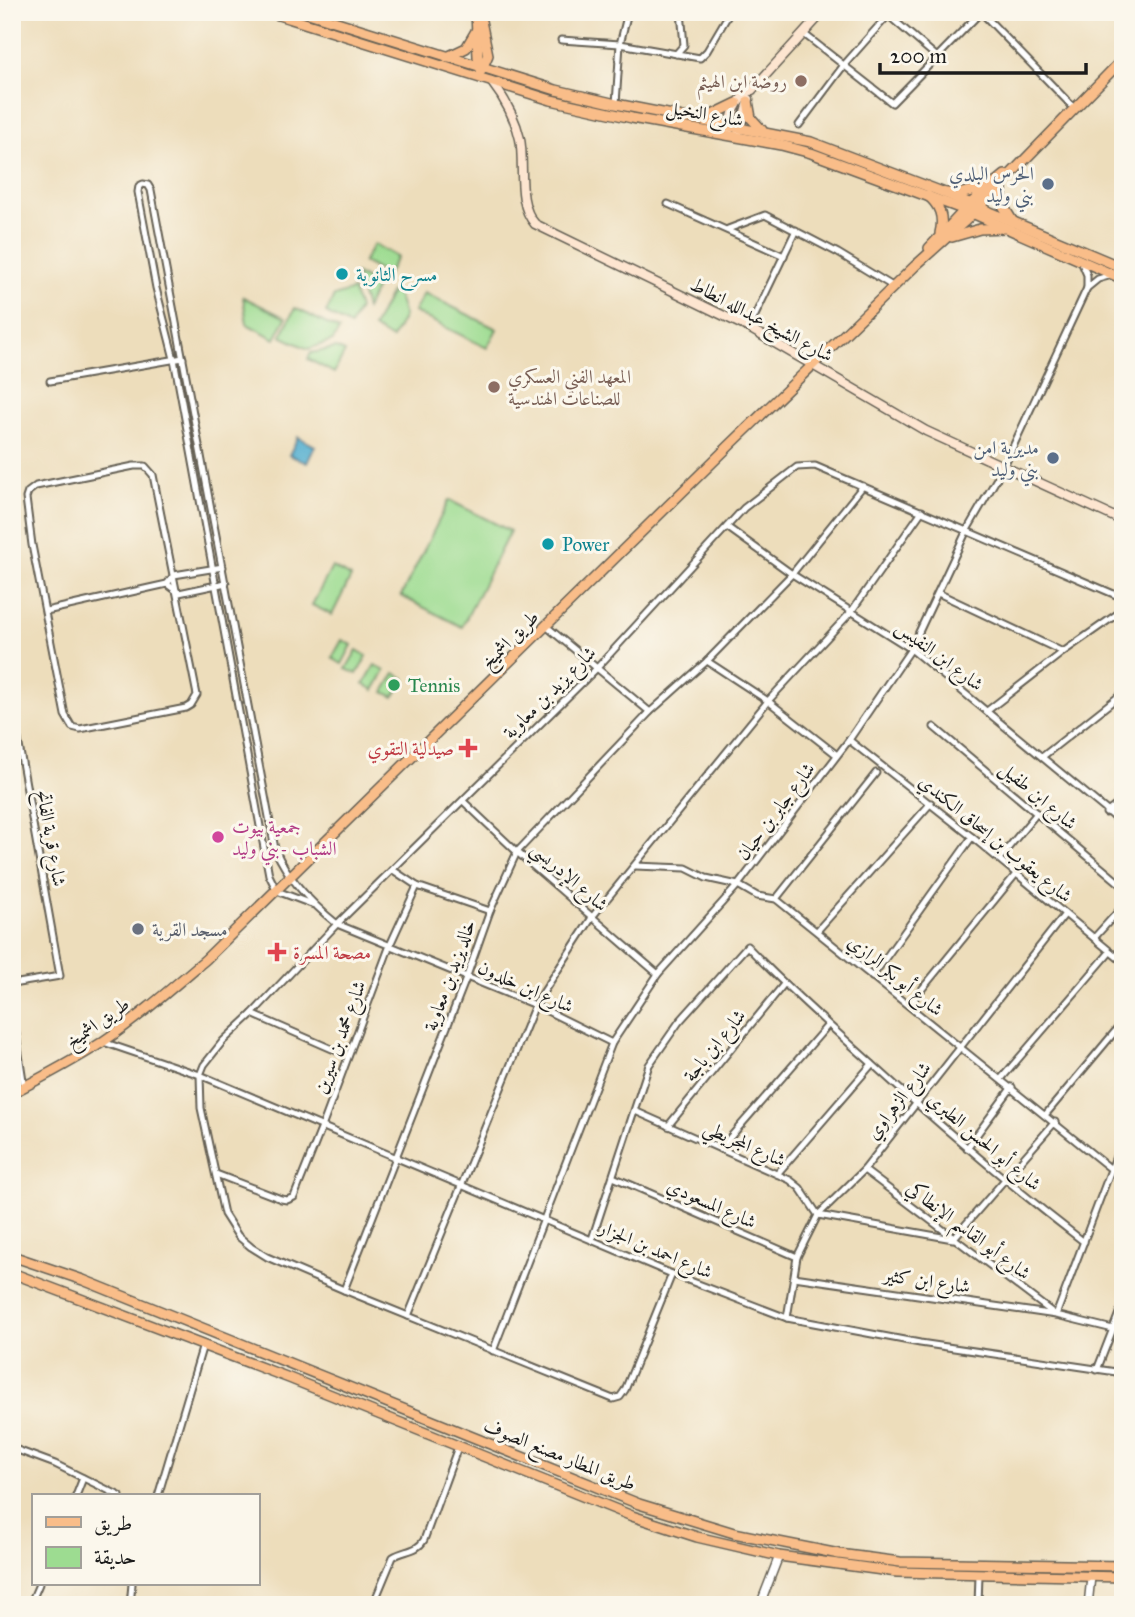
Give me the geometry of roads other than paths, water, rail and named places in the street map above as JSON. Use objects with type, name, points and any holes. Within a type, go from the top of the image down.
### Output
[{"type":"main road","name":"شارع النخيل","points":[[269,12],[589,109],[734,131],[764,131],[832,148],[946,192],[972,208],[1123,279]]},
{"type":"main road","name":"شارع النخيل","points":[[305,12],[511,77],[616,104],[702,120],[811,152],[927,195],[972,208]]},
{"type":"main road","name":"شارع الشيخ عبدالله انطاط","points":[[477,12],[478,57],[509,107],[517,128],[522,155],[525,204],[528,215],[535,223],[749,328],[901,418],[1003,468],[1123,521]]},
{"type":"main road","name":"شارع الشيخ عبدالله انطاط","points":[[477,12],[488,51],[483,69]]},
{"type":"main road","points":[[702,120],[737,103],[752,90],[822,12]]},
{"type":"main road","points":[[447,57],[466,48],[477,30]]},
{"type":"main road","points":[[488,51],[497,67],[511,77]]},
{"type":"main road","points":[[972,208],[1002,183],[1122,61]]},
{"type":"main road","points":[[475,76],[483,69]]},
{"type":"main road","points":[[734,131],[752,90]]},
{"type":"main road","points":[[748,101],[751,118],[764,131]]},
{"type":"main road","points":[[734,131],[737,103]]},
{"type":"main road","points":[[946,192],[972,192],[989,186],[1012,171]]},
{"type":"main road","points":[[927,195],[939,208],[942,216],[940,241],[980,229],[1010,225],[1002,204],[1002,183]]},
{"type":"main road","points":[[972,208],[989,186]]},
{"type":"main road","name":"طريق اشميخ","points":[[12,1093],[103,1042],[206,959],[972,208]]},
{"type":"main road","name":"شارع النخيل","points":[[1010,225],[1123,268]]},
{"type":"main road","name":"طريق المطار مصنع الصوف","points":[[12,1256],[83,1280],[639,1504],[734,1533],[839,1554],[900,1562],[1060,1571],[1091,1577],[1123,1577]]},
{"type":"main road","name":"طريق المطار مصنع الصوف","points":[[12,1273],[203,1345],[653,1524],[720,1543],[779,1556],[897,1572],[979,1575],[1123,1566]]},
{"type":"main road","points":[[333,1396],[338,1382]]},
{"type":"street","points":[[616,104],[620,44],[628,12]]},
{"type":"street","points":[[676,54],[684,46],[681,12]]},
{"type":"street","points":[[561,40],[620,44],[700,58],[730,12]]},
{"type":"street","points":[[804,34],[892,103],[981,12],[1074,108]]},
{"type":"street","points":[[799,125],[845,65],[890,14],[937,57]]},
{"type":"street","points":[[143,184],[148,185],[150,190],[169,284],[275,849],[281,862],[314,905],[277,891],[269,875],[174,359],[156,288],[138,192],[143,184]]},
{"type":"street","points":[[667,204],[784,256]]},
{"type":"street","points":[[728,229],[763,214],[838,253],[894,287]]},
{"type":"street","points":[[749,328],[796,230]]},
{"type":"street","points":[[1081,261],[1087,275],[1087,288]]},
{"type":"street","points":[[1087,288],[1098,279],[1112,275]]},
{"type":"street","points":[[156,288],[169,284]]},
{"type":"street","name":"شارع جابر بن حيان","points":[[493,1351],[612,1043],[658,974],[738,885],[849,740],[911,649],[967,530],[1003,468],[1087,288]]},
{"type":"street","points":[[50,382],[183,358]]},
{"type":"street","points":[[145,466],[153,475],[174,575],[197,689],[195,700],[186,708],[87,729],[72,727],[68,723],[25,502],[27,492],[36,486],[145,466]]},
{"type":"street","name":"شارع يزيد بن معاوية","points":[[200,1075],[212,1052],[337,924],[596,669],[744,508],[797,467],[815,466],[1123,598]]},
{"type":"street","name":"خالد يزيد بن معاوية","points":[[344,1290],[467,976],[489,911],[517,852],[650,712],[707,661],[792,574],[863,486]]},
{"type":"street","points":[[408,1316],[535,1005],[593,916],[768,701],[851,612],[922,511]]},
{"type":"street","name":"شارع ابن النفيس","points":[[727,527],[792,574],[911,649],[1123,824]]},
{"type":"street","points":[[46,611],[167,584],[174,575],[223,567]]},
{"type":"street","points":[[178,593],[226,583]]},
{"type":"street","points":[[167,584],[178,593]]},
{"type":"street","points":[[938,593],[1063,652]]},
{"type":"street","points":[[987,710],[1123,610]]},
{"type":"street","points":[[547,626],[650,712]]},
{"type":"street","points":[[707,661],[768,701],[837,755]]},
{"type":"street","points":[[1042,757],[1123,693]]},
{"type":"street","name":"شارع قرية الفاتح","points":[[12,706],[60,976],[12,984]]},
{"type":"street","name":"شارع ابن طفيل","points":[[934,727],[1123,886]]},
{"type":"street","name":"شارع يعقوب بن إسحاق الكندي","points":[[849,740],[1123,962]]},
{"type":"street","points":[[776,899],[876,773]]},
{"type":"street","name":"شارع الإدريسي","points":[[463,800],[517,852],[658,974]]},
{"type":"street","points":[[1107,813],[1123,800]]},
{"type":"street","points":[[817,932],[930,804]]},
{"type":"street","points":[[999,859],[1037,813]]},
{"type":"street","points":[[873,977],[972,837]]},
{"type":"street","name":"شارع أبو بكر الرازي","points":[[635,866],[686,868],[706,878],[738,885],[757,896],[776,899],[1111,1169]]},
{"type":"street","points":[[393,870],[417,886],[489,911]]},
{"type":"street","points":[[909,1005],[1016,874]]},
{"type":"street","name":"شارع محمد بن سيرين","points":[[216,1174],[281,1199],[292,1199],[297,1192],[390,945],[417,886]]},
{"type":"street","name":"شارع ابن خلدون","points":[[314,905],[337,924],[535,1005],[612,1043]]},
{"type":"street","points":[[1094,939],[1123,906]]},
{"type":"street","name":"شارع الزهراوي","points":[[787,1318],[797,1257],[818,1215],[864,1170],[1065,914]]},
{"type":"street","name":"شارع أبو الحسن الطبري","points":[[635,1111],[649,1065],[678,1022],[747,946],[916,1104],[1004,1180],[1084,1242]]},
{"type":"street","points":[[1001,1079],[1110,952]]},
{"type":"street","name":"شارع ابن باجة","points":[[668,1126],[785,984]]},
{"type":"street","points":[[12,1009],[24,1087]]},
{"type":"street","points":[[252,1014],[348,1056]]},
{"type":"street","points":[[1046,1114],[1123,1022]]},
{"type":"street","points":[[720,1149],[828,1024]]},
{"type":"street","name":"شارع احمد بن الجزار","points":[[103,1042],[200,1075],[672,1274],[787,1318],[920,1343],[1123,1373]]},
{"type":"street","points":[[777,1174],[872,1064]]},
{"type":"street","points":[[200,1075],[201,1108],[224,1214],[239,1236],[267,1257],[344,1290],[607,1398],[617,1398],[625,1390],[672,1274]]},
{"type":"street","points":[[967,1148],[1012,1087]]},
{"type":"street","points":[[592,1239],[635,1111]]},
{"type":"street","name":"شارع المجريطي","points":[[635,1111],[790,1180],[800,1188],[818,1215]]},
{"type":"street","points":[[818,1215],[953,1239],[1055,1122]]},
{"type":"street","points":[[1056,1315],[1123,1138]]},
{"type":"street","points":[[1111,1169],[1123,1171]]},
{"type":"street","name":"شارع أبو القاسم الإنطاكي","points":[[864,1170],[1056,1315]]},
{"type":"street","name":"شارع المسعودي","points":[[614,1177],[797,1257]]},
{"type":"street","name":"شارع ابن كثير","points":[[794,1277],[1056,1315],[1113,1329]]},
{"type":"street","points":[[1097,1370],[1123,1303]]},
{"type":"street","points":[[159,1494],[203,1345]]},
{"type":"street","points":[[373,1605],[393,1557],[400,1552],[415,1549],[424,1540],[458,1447]]},
{"type":"street","points":[[12,1448],[116,1494]]},
{"type":"street","points":[[77,1494],[83,1478]]},
{"type":"street","points":[[760,1605],[779,1556]]},
{"type":"street","points":[[978,1605],[979,1575]]},
{"type":"street","points":[[1088,1605],[1091,1577]]},
{"type":"street","points":[[30,1605],[38,1586]]},
{"type":"street","points":[[130,1605],[132,1586]]},
{"type":"water","points":[[298,437],[315,446],[307,463],[289,455]]},
{"type":"place","name":"روضة ابن الهيثم","points":[[801,81]]},
{"type":"place","name":"الحرس البلدي بني وليد","points":[[1048,184]]},
{"type":"place","name":"مسرح الثانوية","points":[[342,274]]},
{"type":"place","name":"المعهد الفني العسكري للصناعات الهندسية","points":[[494,387]]},
{"type":"place","name":"مديرية امن بني وليد","points":[[1053,458]]},
{"type":"place","name":"Power","points":[[548,544]]},
{"type":"place","name":"Tennis","points":[[394,685]]},
{"type":"place","name":"صيدلية التقوي","points":[[468,748]]},
{"type":"place","name":"جمعية بيوت الشباب -بني وليد","points":[[218,837]]},
{"type":"place","name":"مسجد القرية","points":[[138,929]]},
{"type":"place","name":"مصحة المسرة","points":[[277,952]]}]
